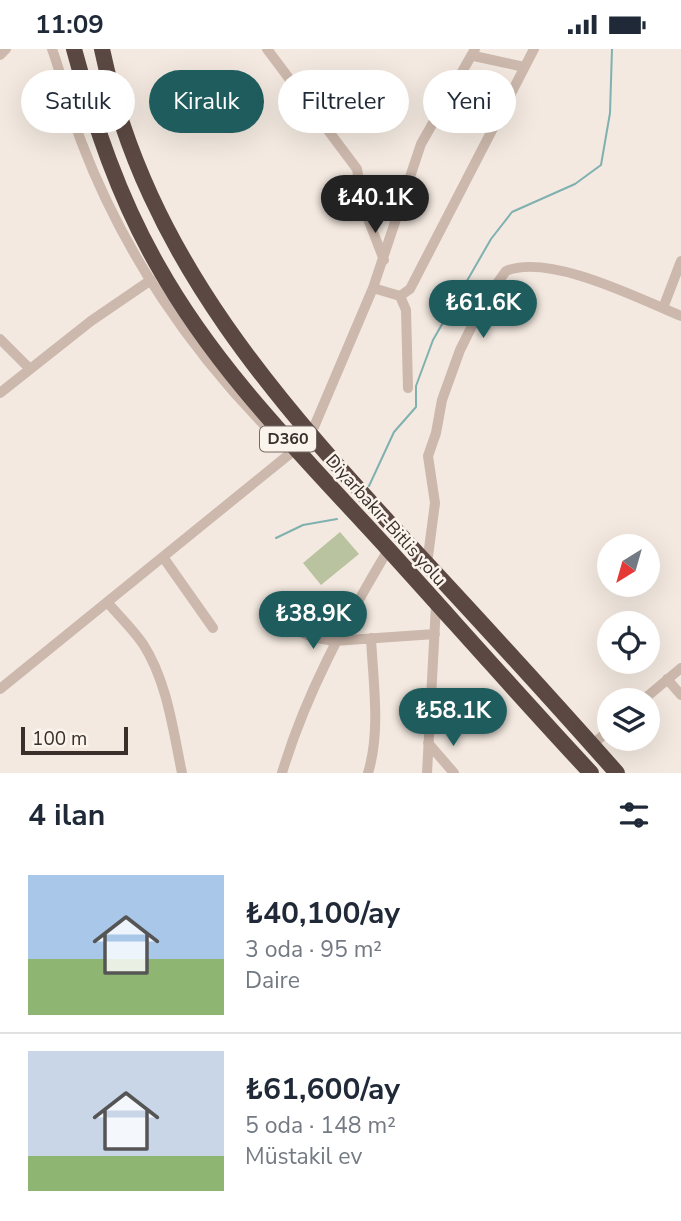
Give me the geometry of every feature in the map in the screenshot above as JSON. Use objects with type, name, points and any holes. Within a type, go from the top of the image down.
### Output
[{"type":"highway","name":"Diyarbakır-Bitlis yolu","points":[[74,49],[91,113],[118,183],[158,266],[192,322],[240,387],[294,450],[388,549],[591,773]]},
{"type":"highway","name":"Diyarbakır-Bitlis yolu","points":[[102,49],[130,146],[160,219],[222,323],[350,483],[428,564],[617,773]]},
{"type":"street","points":[[0,55],[6,49]]},
{"type":"street","points":[[0,689],[294,450],[217,377],[151,280],[123,233],[82,142],[52,49]]},
{"type":"street","points":[[267,49],[356,169],[363,206],[384,260]]},
{"type":"street","points":[[400,296],[416,279],[534,49]]},
{"type":"street","points":[[311,434],[384,260],[421,144],[474,52],[524,67]]},
{"type":"street","points":[[663,308],[681,261]]},
{"type":"street","points":[[428,564],[435,503],[428,456],[436,433],[442,400],[460,350],[485,300],[506,271],[534,265],[568,272],[681,316]]},
{"type":"street","points":[[0,393],[151,280]]},
{"type":"street","points":[[373,288],[400,296]]},
{"type":"street","points":[[400,296],[406,310],[408,388]]},
{"type":"street","points":[[0,339],[30,369]]},
{"type":"street","points":[[282,773],[297,723],[334,641],[388,549]]},
{"type":"street","points":[[163,557],[213,628]]},
{"type":"street","points":[[107,602],[142,644],[159,679],[170,713],[182,773]]},
{"type":"street","points":[[427,773],[436,605]]},
{"type":"street","points":[[265,617],[313,638],[334,641],[435,634]]},
{"type":"street","points":[[368,773],[373,757],[374,724],[371,638]]},
{"type":"street","points":[[657,688],[681,668]]},
{"type":"street","points":[[667,679],[681,695]]},
{"type":"street","points":[[592,745],[597,741]]},
{"type":"street","points":[[429,743],[454,773]]},
{"type":"green space","points":[[340,532],[359,554],[321,585],[303,563]]},
{"type":"waterway","points":[[369,486],[394,432],[416,407],[416,386],[433,340],[491,239],[512,212],[575,184],[601,165],[610,113],[612,49]]},
{"type":"waterway","points":[[276,538],[303,525],[337,519]]}]
